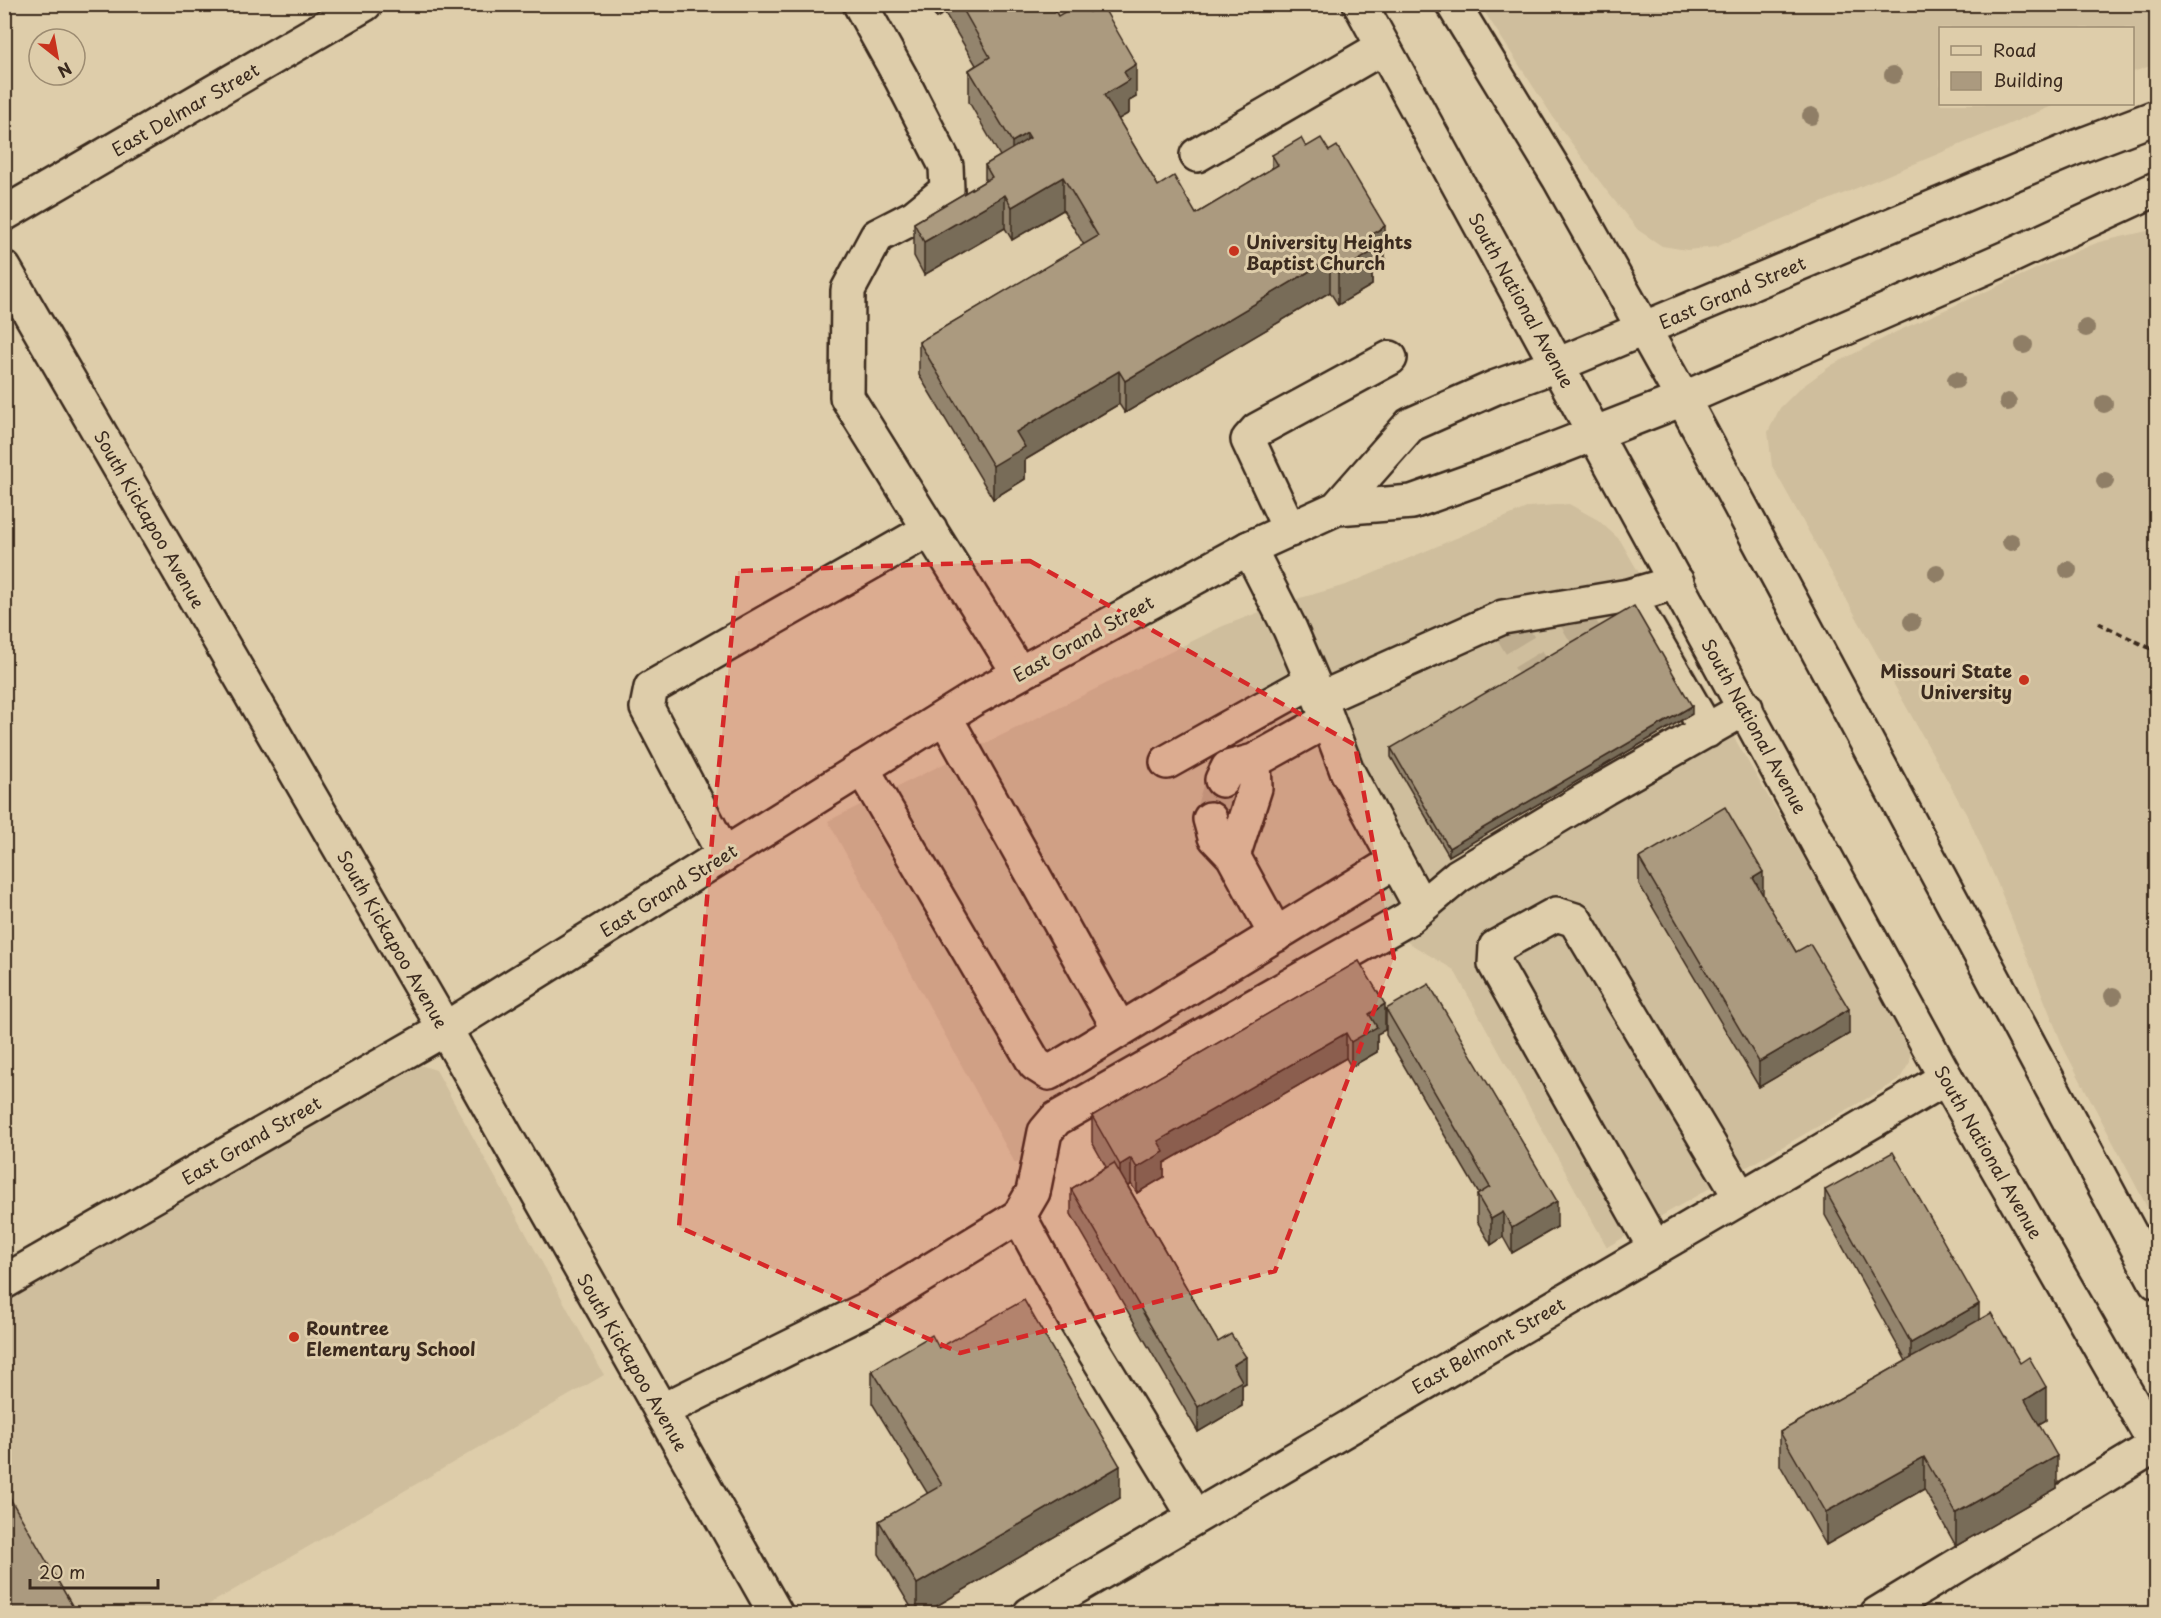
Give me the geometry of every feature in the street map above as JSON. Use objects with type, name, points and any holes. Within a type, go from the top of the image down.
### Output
[{"type":"main road","name":"East Delmar Street","points":[[4,214],[365,4]]},
{"type":"main road","points":[[860,4],[946,166],[947,190],[914,218],[877,236],[848,290],[847,397],[1019,673]]},
{"type":"main road","name":"South National Avenue","points":[[1360,4],[1946,1077],[2157,1445]]},
{"type":"main road","points":[[1453,4],[1559,178],[1644,328],[2157,1282]]},
{"type":"main road","points":[[1197,155],[1383,47]]},
{"type":"main road","name":"East Grand Street","points":[[1337,508],[1410,425],[1496,387],[1557,365],[2077,147],[2157,117]]},
{"type":"main road","name":"East Grand Street","points":[[4,1282],[445,1029],[862,768],[1019,673],[1249,548],[1337,508],[1412,502],[1496,472],[1683,399],[2011,256],[2157,189]]},
{"type":"main road","name":"South Kickapoo Avenue","points":[[4,268],[445,1029],[776,1614]]},
{"type":"main road","points":[[1290,530],[1248,440],[1257,430],[1390,358]]},
{"type":"main road","points":[[724,855],[648,708],[651,688],[930,529]]},
{"type":"main road","points":[[1249,548],[1287,624],[1320,700],[1347,771],[1421,907]]},
{"type":"main road","points":[[1167,762],[1320,700],[1503,617],[1629,596],[1677,582]]},
{"type":"main road","points":[[1629,596],[1707,731]]},
{"type":"main road","points":[[1222,780],[1228,768],[1254,761],[1320,700]]},
{"type":"main road","points":[[661,1411],[871,1307],[1019,1216],[1033,1192],[1046,1132],[1056,1119],[1407,919],[1458,876],[1600,780],[1654,749],[1707,731],[1746,708]]},
{"type":"main road","points":[[945,717],[1120,1030]]},
{"type":"main road","points":[[1233,856],[1255,788],[1254,761]]},
{"type":"main road","points":[[862,768],[1035,1064],[1049,1072],[1396,861]]},
{"type":"main road","points":[[1210,819],[1215,837],[1233,856],[1276,935]]},
{"type":"main road","points":[[1655,1248],[1495,964],[1496,947],[1556,914],[1575,920],[1741,1198]]},
{"type":"main road","name":"East Belmont Street","points":[[1030,1614],[1946,1077]]},
{"type":"main road","points":[[1019,1216],[1077,1323],[1195,1517]]},
{"type":"main road","points":[[1877,1614],[2157,1445]]},
{"type":"path","points":[[2098,623],[2157,651]]},
{"type":"highlighted area","points":[[1030,561],[1355,745],[1394,958],[1275,1271],[960,1353],[679,1227],[714,817],[738,571]]},
{"type":"shaded area","points":[[1480,5],[2156,5],[2156,64],[2134,72],[2134,27],[1939,27],[1939,105],[2055,105],[1716,247],[1687,250],[1662,246],[1638,230],[1559,126]]},
{"type":"shaded area","name":"Missouri State University","points":[[2156,229],[2156,1224],[2064,1049],[1969,819],[1772,466],[1768,432],[1780,408],[1799,389],[1832,365],[1898,331],[2058,259],[2099,242]]},
{"type":"shaded area","points":[[1569,504],[1598,520],[1620,540],[1911,1044],[1910,1062],[1899,1080],[1607,1247],[1454,970],[1404,940],[1015,1163],[828,821],[1223,626],[1286,602],[1346,585],[1529,507]]},
{"type":"shaded area","name":"Rountree Elementary School","points":[[420,1065],[436,1070],[604,1375],[194,1613],[5,1613],[4,1299],[396,1068]]},
{"type":"building","name":"University Heights Baptist Church","points":[[960,4],[1051,4],[1058,16],[1078,4],[1086,4],[1090,12],[1102,5],[1136,64],[1124,72],[1129,80],[1104,95],[1158,186],[1174,176],[1196,214],[1278,165],[1272,155],[1301,138],[1306,147],[1321,138],[1329,151],[1337,146],[1385,226],[1364,239],[1372,252],[1338,273],[1330,259],[1125,381],[1119,371],[1016,432],[1025,447],[993,466],[919,342],[1098,236],[1063,177],[1012,207],[1005,195],[924,242],[914,223],[992,177],[985,165],[1030,138],[1027,133],[1012,142],[969,70],[990,57]]},
{"type":"building","points":[[1634,606],[1692,706],[1449,848],[1391,748]]},
{"type":"building","points":[[1725,807],[1763,872],[1753,878],[1796,952],[1810,944],[1849,1009],[1759,1062],[1639,858]]},
{"type":"building","points":[[1359,961],[1385,1004],[1369,1014],[1377,1027],[1351,1042],[1346,1033],[1158,1141],[1164,1152],[1137,1168],[1131,1158],[1120,1165],[1092,1116]]},
{"type":"building","points":[[1429,984],[1557,1201],[1512,1228],[1503,1212],[1491,1219],[1477,1195],[1490,1187],[1386,1009]]},
{"type":"building","points":[[1893,1152],[1979,1304],[1911,1343],[1825,1190]]},
{"type":"building","points":[[1114,1163],[1218,1342],[1231,1334],[1246,1357],[1233,1365],[1242,1381],[1198,1407],[1071,1189]]},
{"type":"building","points":[[1024,1300],[1120,1466],[917,1584],[879,1521],[942,1485],[872,1370],[932,1335],[939,1348]]},
{"type":"building","points":[[1991,1313],[2020,1363],[2029,1357],[2046,1387],[2025,1400],[2057,1456],[1956,1513],[1924,1457],[1826,1512],[1780,1432]]},
{"type":"building","points":[[4,1488],[73,1607],[61,1614],[4,1614]]},
{"type":"tunnel","points":[[1568,606],[1609,674]]},
{"type":"tunnel","points":[[1503,617],[1556,705]]},
{"type":"tunnel","points":[[1210,819],[1222,780]]},
{"type":"place","name":"University Heights Baptist Church","points":[[1234,251]]},
{"type":"place","name":"Missouri State University","points":[[2024,680]]},
{"type":"place","name":"Rountree Elementary School","points":[[294,1337]]}]
